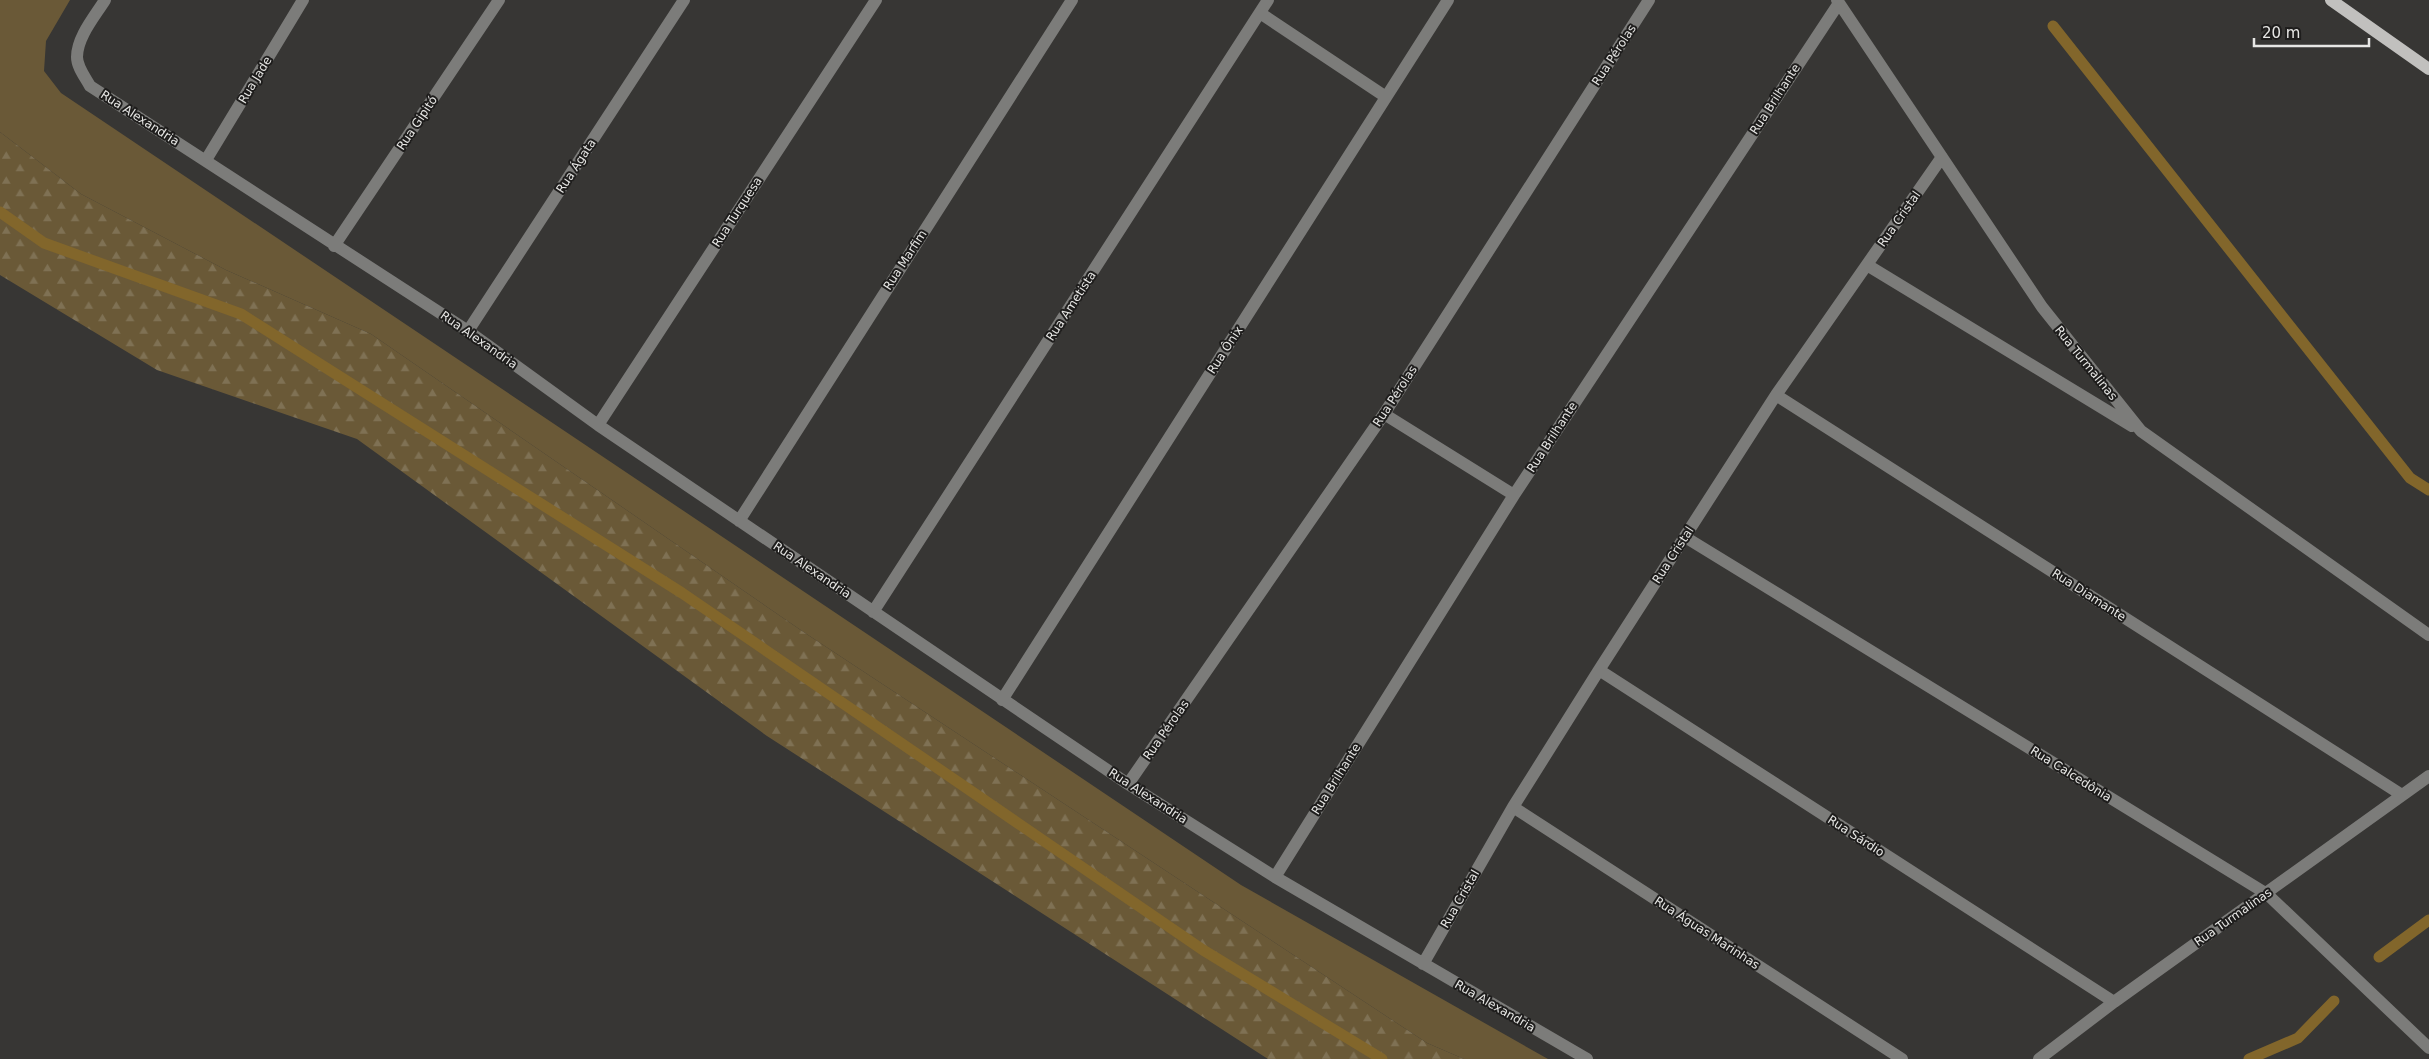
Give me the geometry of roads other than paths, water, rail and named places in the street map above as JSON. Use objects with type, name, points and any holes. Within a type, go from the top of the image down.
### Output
[{"type":"main road","points":[[2331,0],[2429,69]]},
{"type":"street","name":"Rua Alexandria","points":[[105,0],[80,42],[77,58],[81,71],[90,86],[206,160],[334,246],[468,331],[598,425],[1128,784],[1275,877],[1587,1059]]},
{"type":"street","name":"Rua Jade","points":[[206,160],[304,0]]},
{"type":"street","name":"Rua Gipitó","points":[[334,246],[499,0]]},
{"type":"street","name":"Rua Ágata","points":[[468,331],[684,0]]},
{"type":"street","name":"Rua Turquesa","points":[[598,425],[876,0]]},
{"type":"street","name":"Rua Marfim","points":[[739,520],[1072,0]]},
{"type":"street","name":"Rua Ametista","points":[[874,612],[1268,0]]},
{"type":"street","name":"Rua Ônix","points":[[1002,700],[1448,0]]},
{"type":"street","name":"Rua Pérolas","points":[[1128,784],[1384,414],[1649,0]]},
{"type":"street","name":"Rua Turmalinas","points":[[1838,1],[2042,307],[2140,431],[2429,635]]},
{"type":"street","name":"Rua Brilhante","points":[[1275,877],[1514,495],[1838,1]]},
{"type":"street","points":[[1260,13],[1386,97]]},
{"type":"street","name":"Rua Cristal","points":[[1423,964],[1513,807],[1599,670],[1776,395],[1942,157]]},
{"type":"street","points":[[1867,265],[2140,431]]},
{"type":"street","name":"Rua Diamante","points":[[1776,395],[2402,795]]},
{"type":"street","points":[[1384,414],[1514,495]]},
{"type":"street","name":"Rua Calcedônia","points":[[1685,537],[2267,894],[2429,1048]]},
{"type":"street","name":"Rua Sárdio","points":[[1599,670],[2114,1002]]},
{"type":"street","name":"Rua Turmalinas","points":[[2038,1059],[2114,1002],[2429,776]]},
{"type":"street","name":"Rua Águas Marinhas","points":[[1513,807],[1902,1059]]},
{"type":"waterway","points":[[2053,26],[2410,478],[2429,490]]},
{"type":"waterway","points":[[0,212],[44,243],[241,314],[682,593],[1203,950],[1382,1059]]},
{"type":"waterway","points":[[2379,957],[2429,920]]},
{"type":"waterway","points":[[2249,1059],[2298,1038],[2334,1001]]}]
